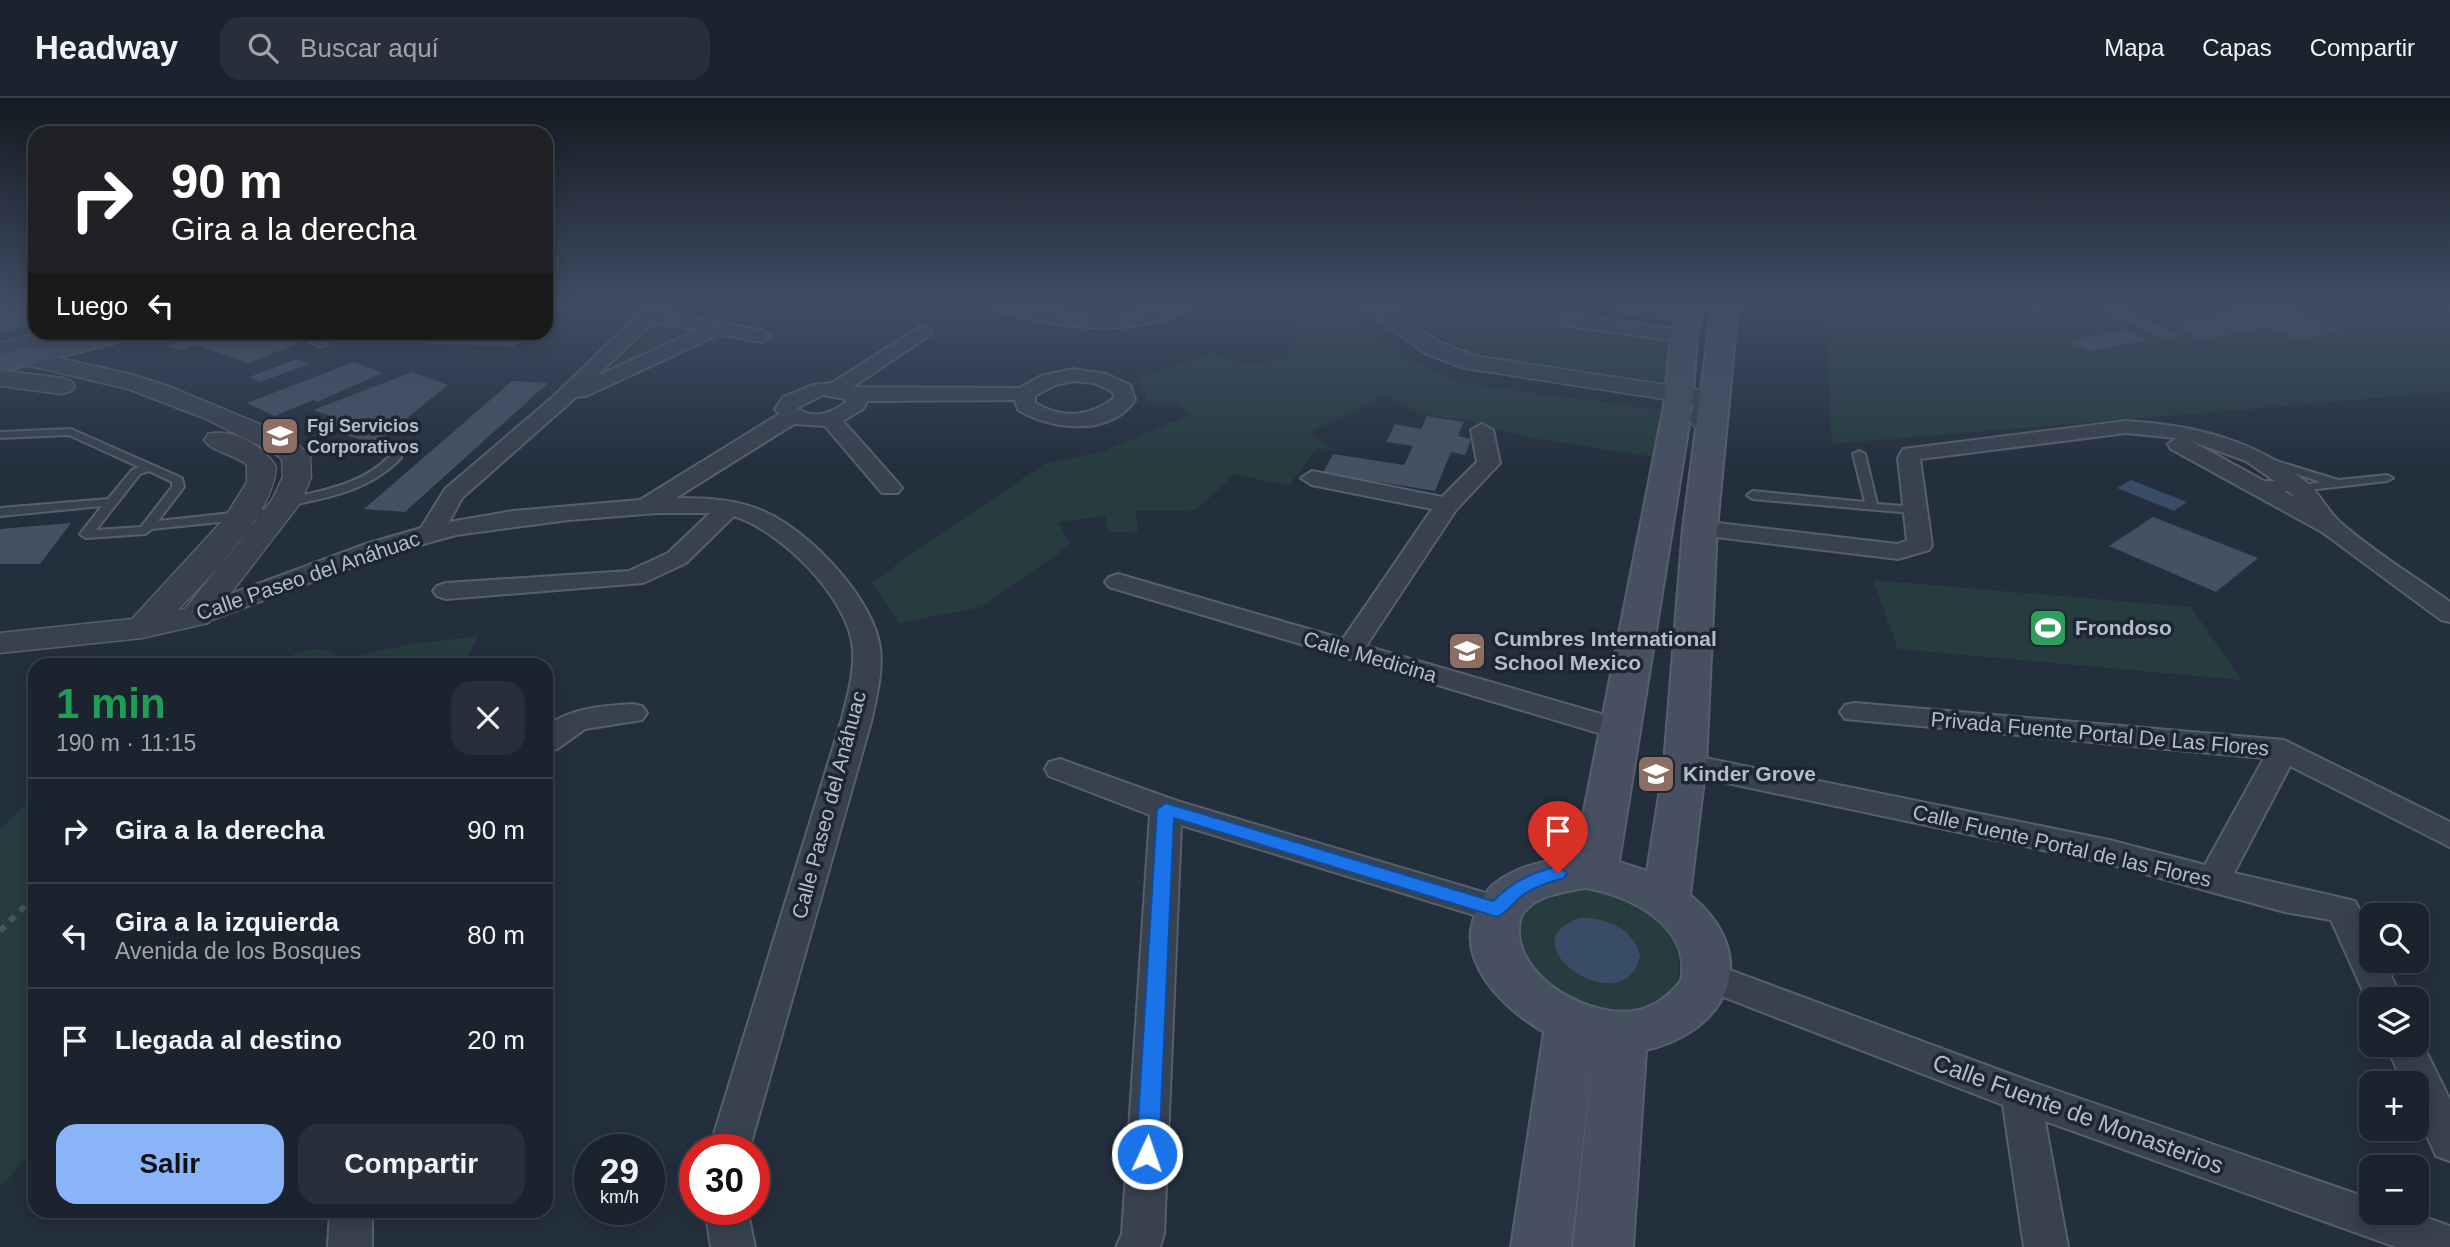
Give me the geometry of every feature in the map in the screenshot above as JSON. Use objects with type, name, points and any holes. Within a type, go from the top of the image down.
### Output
[{"type":"main road","points":[[0,364],[20,360]]},
{"type":"main road","points":[[1595,872],[1679,400],[1683,360]]},
{"type":"main road","points":[[1666,900],[1685,764],[1700,528],[1719,360]]},
{"type":"main road","points":[[1595,872],[1634,882],[1666,900],[1692,926],[1704,952],[1708,976],[1693,1004],[1662,1026],[1597,1028],[1541,1008],[1522,994],[1503,968],[1493,937],[1497,909],[1515,891],[1537,878],[1558,873],[1595,872]]},
{"type":"main road","points":[[1541,1247],[1597,1028]]},
{"type":"main road","points":[[1597,1028],[1603,1247]]},
{"type":"street","points":[[31,360],[49,367],[123,380],[168,396],[289,448],[296,456],[298,466],[293,490],[196,615]]},
{"type":"street","points":[[430,533],[453,494],[561,400],[603,360]]},
{"type":"street","points":[[561,400],[650,360]]},
{"type":"street","points":[[846,392],[886,360]]},
{"type":"street","points":[[1429,360],[1463,373],[1679,400],[1704,398],[1709,404],[1702,420],[1712,426]]},
{"type":"street","points":[[1463,360],[1679,400]]},
{"type":"street","points":[[0,378],[93,392],[248,452],[261,465],[263,481],[239,519],[187,582],[141,628]]},
{"type":"street","points":[[93,392],[123,380]]},
{"type":"street","points":[[846,392],[858,404],[848,413],[830,419],[808,421],[791,416],[786,409],[790,401],[802,394],[846,392],[1025,394]]},
{"type":"street","points":[[137,408],[168,396]]},
{"type":"street","points":[[645,507],[791,416]]},
{"type":"street","points":[[830,419],[890,488]]},
{"type":"street","points":[[1700,528],[1898,552],[1920,545],[1918,511],[1909,458],[1916,452],[2126,427],[2253,456],[2300,488],[2331,527]]},
{"type":"street","points":[[1349,651],[1447,505],[1489,463],[1482,430]]},
{"type":"street","points":[[2196,442],[2260,488],[2331,527],[2450,614]]},
{"type":"street","points":[[1311,478],[1447,505]]},
{"type":"street","points":[[2260,488],[2300,488]]},
{"type":"street","name":"Calle Paseo del Anáhuac","points":[[0,643],[141,628],[196,615],[286,585],[374,550],[430,533],[480,523],[645,507],[728,509],[756,516],[789,537],[825,572],[852,606],[862,633],[867,659],[856,722],[734,1134]]},
{"type":"street","points":[[446,591],[634,578],[677,558],[728,509]]},
{"type":"street","points":[[187,582],[224,578]]},
{"type":"street","name":"Calle Medicina","points":[[1118,582],[1622,730]]},
{"type":"street","name":"Privada Fuente Portal De Las Flores","points":[[1855,712],[2284,750],[2450,836]]},
{"type":"street","points":[[553,735],[566,723],[595,715],[632,713]]},
{"type":"street","points":[[2213,880],[2284,750]]},
{"type":"street","name":"Calle Fuente Portal de las Flores","points":[[1685,764],[2109,852],[2213,880],[2343,910],[2378,987]]},
{"type":"street","points":[[1060,769],[1166,809],[1497,909]]},
{"type":"street","points":[[1138,1247],[1143,1234],[1166,809]]},
{"type":"street","name":"Calle Fuente de Monasterios","points":[[1708,976],[2021,1095],[2450,1246]]},
{"type":"street","points":[[2410,1057],[2450,1143]]},
{"type":"street","points":[[2021,1095],[2046,1247]]},
{"type":"street","points":[[350,1247],[352,1218]]},
{"type":"street","points":[[729,1225],[733,1247]]},
{"type":"lane","points":[[0,435],[71,432],[178,480],[178,487],[147,528]]},
{"type":"lane","points":[[147,468],[136,472],[86,534],[239,519],[279,511],[386,470],[397,456],[395,447]]},
{"type":"lane","points":[[1859,454],[1872,506]]},
{"type":"lane","points":[[2253,456],[2342,485]]},
{"type":"lane","points":[[2300,488],[2387,478]]},
{"type":"lane","points":[[1753,495],[1918,511]]},
{"type":"lane","points":[[0,512],[110,502]]},
{"type":"path","points":[[0,931],[28,903]]},
{"type":"green space","points":[[603,360],[649,360],[609,378],[592,370]]},
{"type":"green space","points":[[1192,360],[1233,360],[1251,364],[1274,360],[1409,360],[1462,383],[1661,410],[1653,457],[1521,436],[1468,421],[1423,414],[1386,396],[1308,432],[1337,451],[1317,448],[1289,486],[1235,474],[1196,510],[1136,511],[1138,531],[1108,533],[1105,516],[1059,522],[1070,545],[982,607],[899,623],[872,583],[926,543],[1044,464],[1101,452],[1191,414],[1177,404],[1148,402],[1138,377]]},
{"type":"green space","points":[[1512,360],[1672,360],[1669,383]]},
{"type":"green space","points":[[1828,360],[2450,360],[2450,392],[1833,444]]},
{"type":"green space","name":"Frondoso","points":[[1873,580],[2191,607],[2241,680],[1898,649]]},
{"type":"green space","points":[[479,636],[466,658],[347,658],[406,645]]},
{"type":"green space","points":[[313,649],[332,653],[340,658],[284,658]]},
{"type":"green space","points":[[28,803],[28,1157],[0,1187],[0,829]]},
{"type":"green space","points":[[1593,891],[1619,898],[1643,909],[1669,935],[1676,950],[1678,981],[1670,995],[1657,1005],[1626,1014],[1598,1012],[1546,991],[1536,980],[1520,947],[1518,931],[1523,919],[1532,908],[1544,901],[1576,892]]},
{"type":"water","points":[[2131,480],[2187,502],[2174,511],[2117,488]]},
{"type":"water","points":[[1581,918],[1601,920],[1618,926],[1632,938],[1640,956],[1630,975],[1614,983],[1594,981],[1575,972],[1561,959],[1554,944],[1560,929]]},
{"type":"building","points":[[238,360],[257,360],[248,363]]},
{"type":"building","points":[[295,360],[309,364],[260,382],[249,377]]},
{"type":"building","points":[[354,362],[382,373],[317,402],[313,400],[275,416],[247,403]]},
{"type":"building","points":[[412,372],[448,385],[375,444],[342,434],[328,415],[313,410]]},
{"type":"building","points":[[512,381],[548,383],[405,512],[364,509]]},
{"type":"building","points":[[1427,416],[1464,422],[1458,436],[1471,439],[1465,455],[1451,452],[1435,491],[1323,473],[1333,454],[1404,465],[1413,446],[1386,442],[1395,424],[1421,429]]},
{"type":"building","name":"Frondoso","points":[[2153,517],[2258,558],[2216,592],[2109,546]]},
{"type":"building","points":[[71,523],[40,564],[0,564],[0,529]]},
{"type":"place","name":"Fgi Servicios Corporativos","points":[[280,436]]},
{"type":"place","name":"Frondoso","points":[[2048,628]]},
{"type":"place","name":"Cumbres International School Mexico","points":[[1467,651]]},
{"type":"place","name":"Kinder Grove","points":[[1656,774]]},
{"type":"route","points":[[1147,1154],[1166,809],[1497,909],[1515,891],[1537,878],[1558,873]]}]
